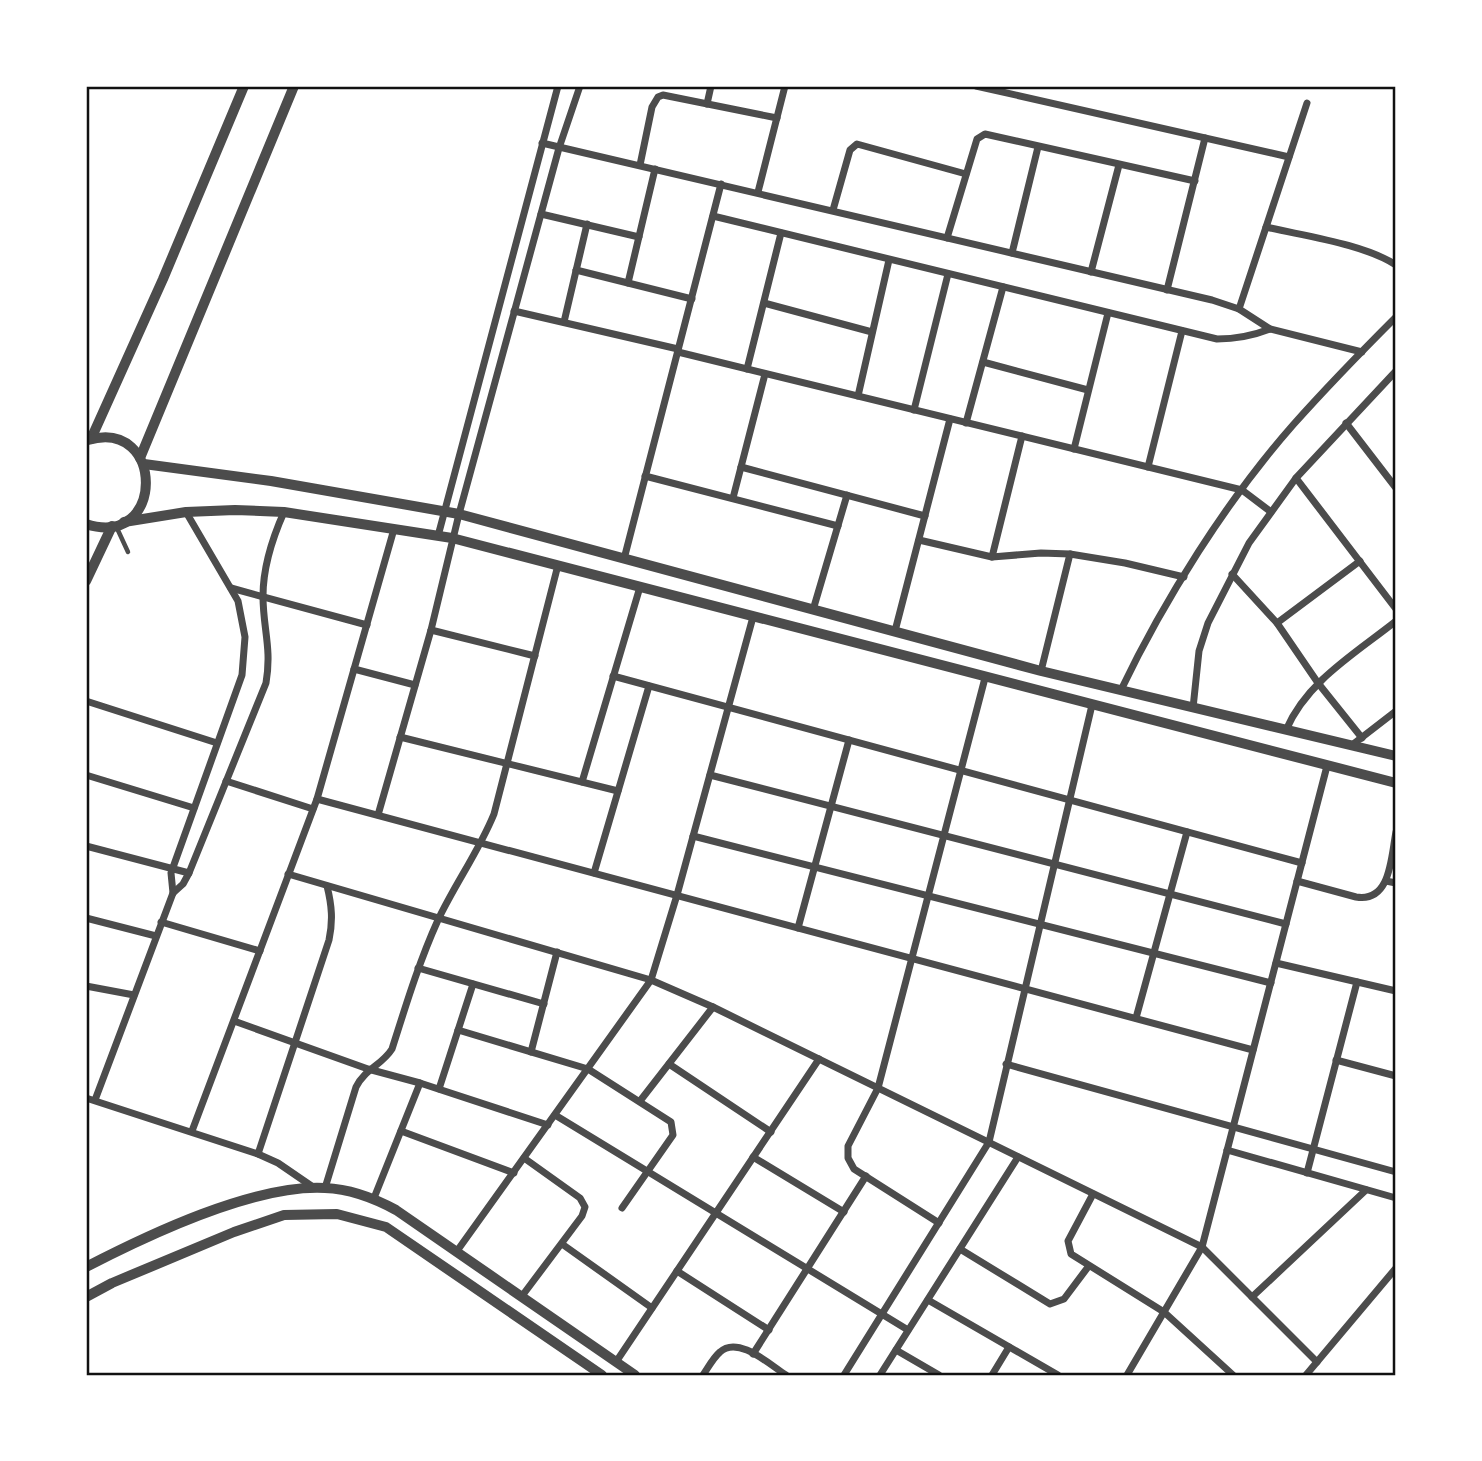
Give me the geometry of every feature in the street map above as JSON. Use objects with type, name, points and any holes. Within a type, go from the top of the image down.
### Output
[{"type":"street","points":[[89,440],[163,279],[244,86]]},
{"type":"street","points":[[142,461],[293,86]]},
{"type":"street","points":[[438,536],[558,86]]},
{"type":"street","points":[[378,815],[431,630],[458,514],[559,148],[580,86]]},
{"type":"street","points":[[707,104],[711,86]]},
{"type":"street","points":[[758,192],[785,86]]},
{"type":"street","points":[[976,86],[1289,157]]},
{"type":"street","points":[[640,165],[654,100],[663,96],[777,118]]},
{"type":"street","points":[[1239,309],[1307,103]]},
{"type":"street","points":[[947,238],[977,139],[981,135],[1195,181]]},
{"type":"street","points":[[1167,290],[1205,138]]},
{"type":"street","points":[[542,143],[1167,290],[1239,309],[1270,329],[1362,352]]},
{"type":"street","points":[[833,210],[850,150],[857,144],[966,174]]},
{"type":"street","points":[[1012,253],[1038,147]]},
{"type":"street","points":[[1091,272],[1119,165]]},
{"type":"street","points":[[628,283],[655,169]]},
{"type":"street","points":[[624,559],[721,184]]},
{"type":"street","points":[[541,214],[639,237]]},
{"type":"street","points":[[713,216],[1217,340],[1235,340],[1270,329]]},
{"type":"street","points":[[564,323],[587,224]]},
{"type":"street","points":[[1266,227],[1360,250],[1396,265]]},
{"type":"street","points":[[747,369],[781,233]]},
{"type":"street","points":[[858,396],[889,260]]},
{"type":"street","points":[[576,270],[692,299]]},
{"type":"street","points":[[914,410],[948,274]]},
{"type":"street","points":[[966,423],[1003,287]]},
{"type":"street","points":[[764,303],[873,332]]},
{"type":"street","points":[[514,311],[1242,490],[1270,512]]},
{"type":"street","points":[[1073,449],[1108,313]]},
{"type":"street","points":[[1121,690],[1142,645],[1242,490],[1292,426],[1396,317]]},
{"type":"street","points":[[1148,467],[1182,331]]},
{"type":"street","points":[[983,362],[1088,390]]},
{"type":"street","points":[[1193,708],[1199,651],[1208,623],[1249,543],[1296,478],[1396,371]]},
{"type":"street","points":[[733,498],[765,373]]},
{"type":"street","points":[[895,631],[950,419]]},
{"type":"street","points":[[1346,423],[1396,488]]},
{"type":"street","points":[[992,557],[1022,436]]},
{"type":"street","points":[[86,581],[118,524],[135,514],[143,503],[147,490],[147,477],[142,461],[131,447],[105,438],[89,440]]},
{"type":"street","points":[[142,461],[444,510],[1041,671],[1286,730],[1357,742],[1396,756]]},
{"type":"street","points":[[741,467],[925,516]]},
{"type":"street","points":[[645,476],[838,526]]},
{"type":"street","points":[[1296,478],[1396,609]]},
{"type":"street","points":[[813,610],[847,495]]},
{"type":"street","points":[[86,524],[96,527],[186,512],[235,510],[284,512],[452,538],[1396,783]]},
{"type":"street","points":[[173,892],[170,880],[173,867],[242,675],[245,656],[243,619],[238,601],[186,512]]},
{"type":"street","points":[[95,1100],[173,892],[183,884],[189,873],[266,683],[270,650],[263,595],[268,557],[284,512]]},
{"type":"street","points":[[192,1131],[317,799],[394,529]]},
{"type":"street","points":[[919,540],[992,557],[1041,552],[1070,554],[1184,577]]},
{"type":"street","points":[[1041,671],[1070,554]]},
{"type":"street","points":[[1277,624],[1360,561]]},
{"type":"street","points":[[326,1188],[356,1087],[368,1069],[387,1058],[392,1049],[418,968],[439,920],[494,814],[558,565]]},
{"type":"street","points":[[1231,575],[1277,624],[1357,742]]},
{"type":"street","points":[[582,782],[640,587]]},
{"type":"street","points":[[231,588],[367,625]]},
{"type":"street","points":[[457,1251],[651,980],[753,617]]},
{"type":"street","points":[[1286,730],[1299,705],[1318,683],[1396,621]]},
{"type":"street","points":[[431,630],[535,656]]},
{"type":"street","points":[[354,669],[415,685]]},
{"type":"street","points":[[613,676],[1302,863]]},
{"type":"street","points":[[939,1223],[854,1169],[847,1152],[878,1088],[985,678]]},
{"type":"street","points":[[594,873],[649,686]]},
{"type":"street","points":[[86,701],[217,743]]},
{"type":"street","points":[[844,1375],[989,1142],[1092,705]]},
{"type":"street","points":[[1357,742],[1396,711]]},
{"type":"street","points":[[400,737],[618,791]]},
{"type":"street","points":[[798,928],[849,740]]},
{"type":"street","points":[[1127,1375],[1202,1247],[1327,766]]},
{"type":"street","points":[[86,775],[194,808]]},
{"type":"street","points":[[710,775],[1286,924]]},
{"type":"street","points":[[226,781],[313,809]]},
{"type":"street","points":[[317,799],[1253,1050]]},
{"type":"street","points":[[1136,1018],[1187,832]]},
{"type":"street","points":[[1297,881],[1366,898],[1375,896],[1385,881],[1396,832]]},
{"type":"street","points":[[693,836],[1271,983]]},
{"type":"street","points":[[86,846],[189,873]]},
{"type":"street","points":[[288,874],[651,980],[713,1007],[1202,1247],[1317,1362]]},
{"type":"street","points":[[1385,881],[1396,884]]},
{"type":"street","points":[[258,1154],[329,940],[332,904],[327,886]]},
{"type":"street","points":[[86,918],[156,936]]},
{"type":"street","points":[[161,922],[260,951]]},
{"type":"street","points":[[531,1052],[557,952]]},
{"type":"street","points":[[1276,963],[1396,992]]},
{"type":"street","points":[[418,968],[544,1004]]},
{"type":"street","points":[[1307,1173],[1357,982]]},
{"type":"street","points":[[439,1089],[473,984]]},
{"type":"street","points":[[86,986],[134,995]]},
{"type":"street","points":[[640,1101],[713,1007]]},
{"type":"street","points":[[233,1021],[368,1069],[548,1125]]},
{"type":"street","points":[[458,1030],[588,1069],[667,1118],[674,1130],[673,1135],[622,1208]]},
{"type":"street","points":[[616,1362],[819,1059]]},
{"type":"street","points":[[1336,1060],[1396,1076]]},
{"type":"street","points":[[669,1064],[771,1132]]},
{"type":"street","points":[[1006,1064],[1396,1172]]},
{"type":"street","points":[[374,1198],[420,1083]]},
{"type":"street","points":[[86,1098],[258,1154],[278,1163],[313,1188]]},
{"type":"street","points":[[555,1115],[908,1331]]},
{"type":"street","points":[[401,1131],[514,1173]]},
{"type":"street","points":[[1227,1150],[1396,1198]]},
{"type":"street","points":[[754,1157],[844,1212]]},
{"type":"street","points":[[880,1375],[1018,1157]]},
{"type":"street","points":[[522,1296],[584,1212],[583,1202],[524,1158]]},
{"type":"street","points":[[754,1354],[866,1176]]},
{"type":"street","points":[[86,1267],[141,1240],[235,1203],[274,1192],[326,1188],[374,1198],[396,1210],[635,1375]]},
{"type":"street","points":[[1252,1297],[1366,1190]]},
{"type":"street","points":[[1093,1194],[1067,1245],[1071,1254],[1164,1312],[1233,1375]]},
{"type":"street","points":[[86,1297],[112,1283],[234,1232],[284,1215],[337,1214],[386,1227],[602,1375]]},
{"type":"street","points":[[562,1244],[652,1308]]},
{"type":"street","points":[[960,1249],[1049,1304],[1064,1299],[1088,1266]]},
{"type":"street","points":[[1306,1375],[1396,1268]]},
{"type":"street","points":[[677,1271],[769,1330]]},
{"type":"street","points":[[928,1300],[1058,1375]]},
{"type":"street","points":[[703,1375],[719,1353],[737,1346],[786,1375]]},
{"type":"street","points":[[992,1375],[1009,1347]]},
{"type":"street","points":[[896,1350],[939,1375]]},
{"type":"lane","points":[[118,524],[128,551]]}]
